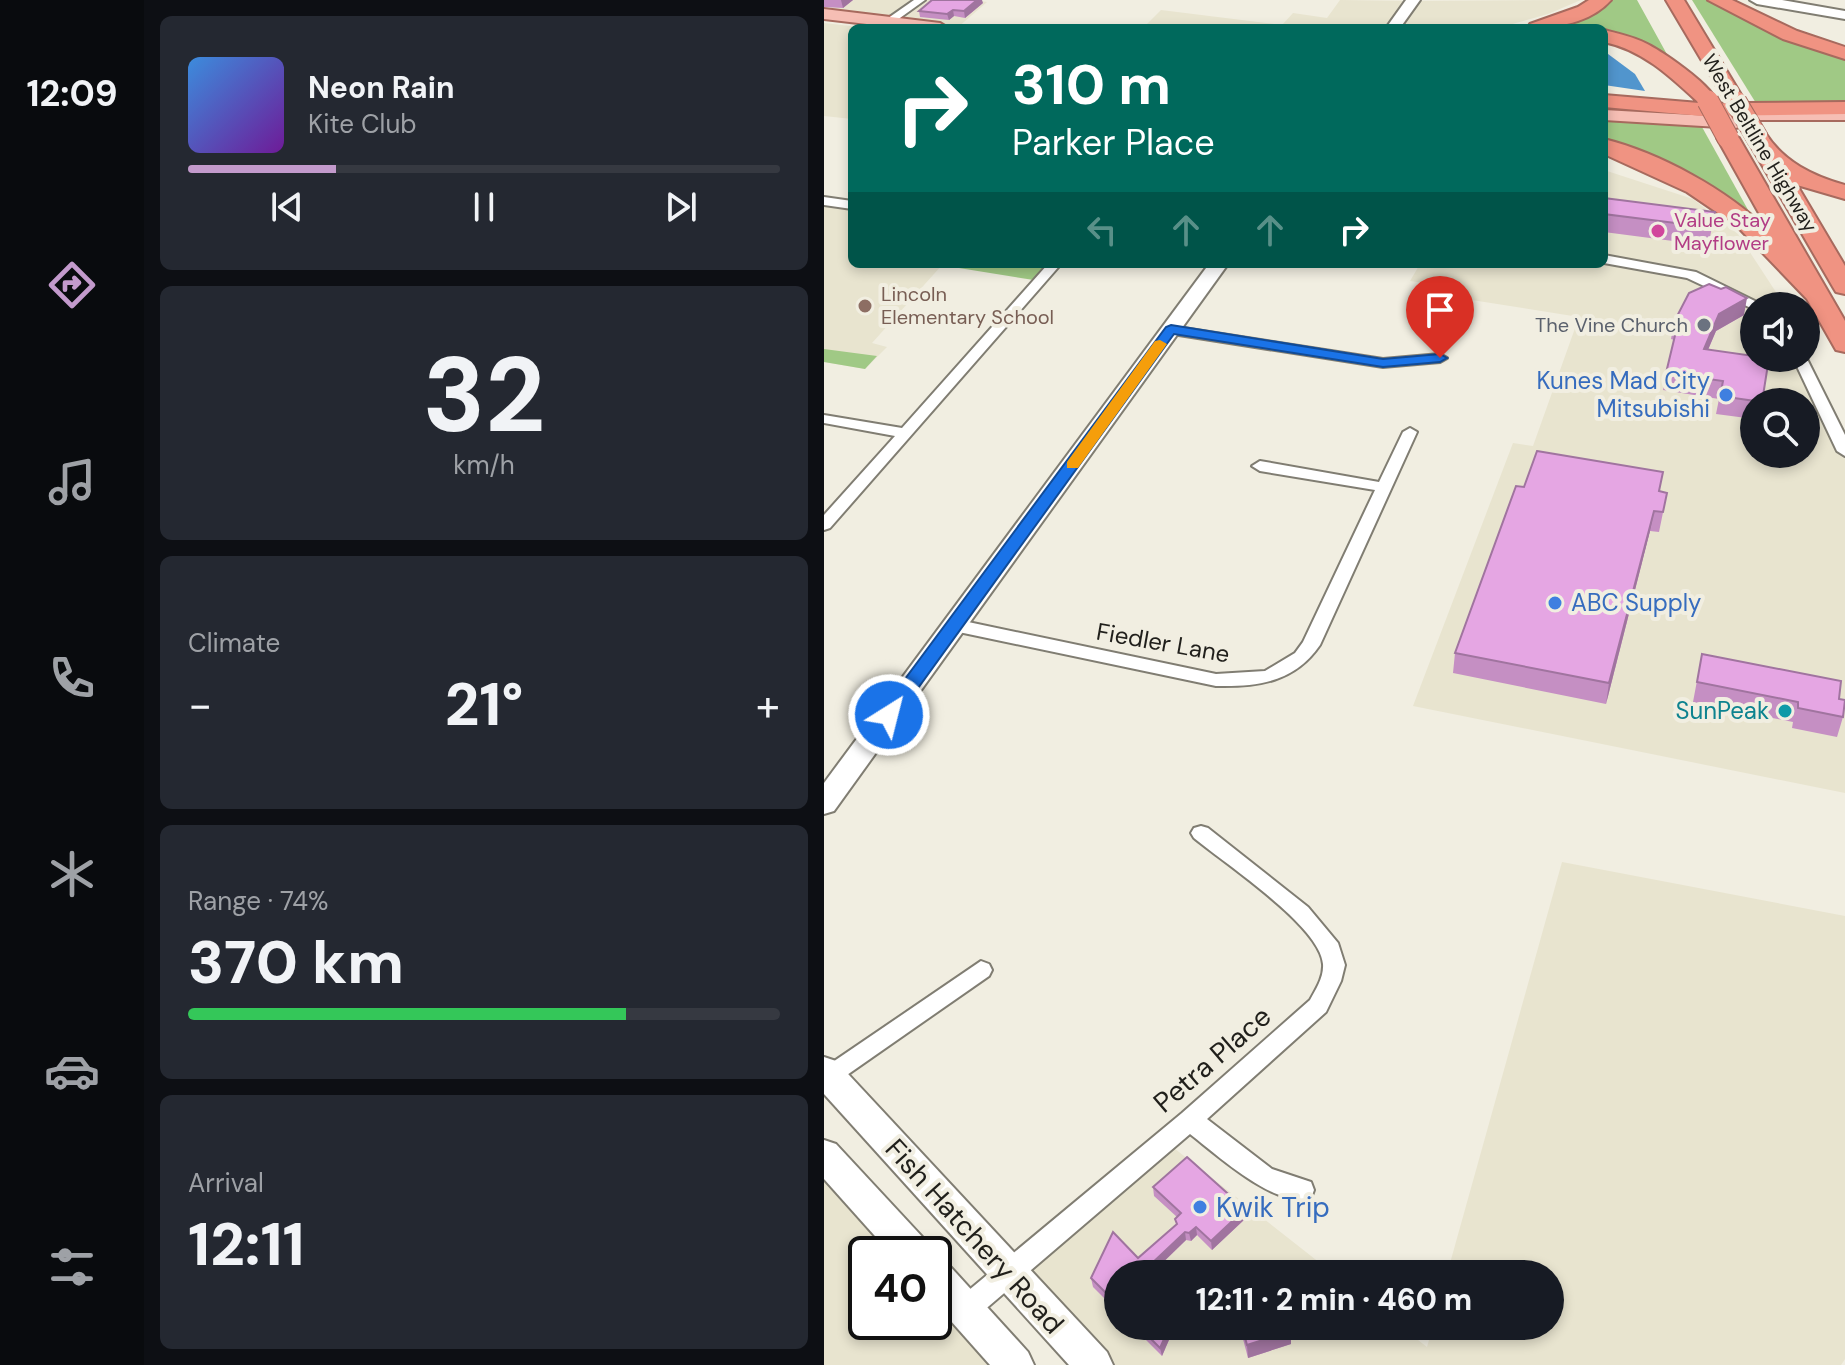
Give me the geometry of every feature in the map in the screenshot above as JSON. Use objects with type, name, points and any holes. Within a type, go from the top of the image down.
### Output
[{"type":"highway","points":[[1548,24],[1585,11],[1602,0]]},
{"type":"highway","name":"West Beltline Highway","points":[[1675,0],[1845,287]]},
{"type":"highway","points":[[1717,0],[1790,35],[1845,53]]},
{"type":"highway","points":[[1608,37],[1630,42],[1656,54],[1708,101]]},
{"type":"highway","name":"West Beltline Highway","points":[[1679,51],[1816,292]]},
{"type":"highway","points":[[1608,103],[1702,110],[1845,108]]},
{"type":"highway","points":[[1789,124],[1845,125]]},
{"type":"highway","points":[[1762,145],[1798,177],[1845,192]]},
{"type":"highway","points":[[1608,150],[1677,179],[1742,219],[1814,292]]},
{"type":"highway","name":"West Beltline Highway","points":[[1820,300],[1845,344]]},
{"type":"main road","points":[[824,14],[878,24]]},
{"type":"main road","points":[[824,23],[848,26]]},
{"type":"main road","points":[[1608,103],[1693,114],[1845,115]]},
{"type":"main road","points":[[1608,115],[1696,122],[1789,124]]},
{"type":"street","points":[[884,24],[920,0]]},
{"type":"street","points":[[1396,24],[1413,0]]},
{"type":"street","points":[[1757,0],[1845,15]]},
{"type":"street","points":[[824,201],[848,204]]},
{"type":"street","points":[[1608,260],[1662,268],[1740,297]]},
{"type":"street","points":[[824,525],[1051,268]]},
{"type":"street","points":[[827,795],[1216,268]]},
{"type":"street","points":[[1171,330],[1383,363],[1440,358]]},
{"type":"street","points":[[1807,372],[1845,451]]},
{"type":"street","points":[[826,419],[905,433]]},
{"type":"street","name":"Fiedler Lane","points":[[954,625],[1216,680],[1253,681],[1278,674],[1298,662],[1311,645],[1410,432]]},
{"type":"street","points":[[1260,466],[1384,487]]},
{"type":"street","name":"Petra Place","points":[[966,1309],[1190,1120],[1318,1006],[1334,964],[1327,939],[1303,914],[1201,833]]},
{"type":"street","points":[[826,1077],[981,970]]},
{"type":"street","name":"Fish Hatchery Road","points":[[826,1077],[1094,1365]]},
{"type":"street","points":[[1190,1120],[1265,1178],[1302,1190]]},
{"type":"street","points":[[824,1155],[898,1236]]},
{"type":"street","points":[[952,1294],[1015,1365]]},
{"type":"shaded area","points":[[824,0],[987,2],[962,24],[907,24],[824,14]]},
{"type":"shaded area","points":[[1340,0],[1581,0],[1512,24],[1283,24],[1293,13],[1327,18]]},
{"type":"shaded area","points":[[1161,10],[1274,24],[1147,24]]},
{"type":"shaded area","points":[[824,23],[848,26],[848,119],[824,116]]},
{"type":"shaded area","points":[[1608,171],[1693,199],[1738,234],[1776,292],[1740,292],[1740,372],[1807,372],[1815,388],[1740,388],[1740,468],[1820,468],[1820,399],[1845,451],[1845,793],[1413,706],[1513,443],[1533,446],[1579,317],[1459,298],[1460,288],[1410,281],[1418,268],[1608,268]]},
{"type":"shaded area","name":"Lincoln Elementary School","points":[[824,201],[848,204],[848,268],[939,268],[872,343],[887,347],[865,369],[824,362]]},
{"type":"shaded area","points":[[1562,862],[1845,916],[1845,1359],[1841,1365],[1094,1365],[1009,1274],[1165,1141],[1316,1260],[1104,1260],[1104,1340],[1418,1340],[1427,1347],[1429,1340],[1564,1340],[1564,1260],[1451,1260]]},
{"type":"shaded area","points":[[824,1155],[898,1236],[848,1236],[848,1340],[952,1340],[952,1295],[1015,1365],[824,1365]]},
{"type":"green space","points":[[1608,0],[1637,0],[1669,58],[1644,42],[1608,33],[1608,24],[1561,24],[1590,13]]},
{"type":"green space","points":[[1692,0],[1711,0],[1845,56],[1845,104],[1759,108]]},
{"type":"green space","points":[[1608,119],[1702,127],[1752,217],[1608,142]]},
{"type":"green space","points":[[959,268],[1051,268],[1040,281]]},
{"type":"green space","points":[[824,349],[877,356],[865,369],[824,362]]},
{"type":"water","points":[[1608,54],[1635,74],[1645,91],[1608,86]]},
{"type":"building","points":[[932,0],[977,0],[964,11],[953,10],[947,14],[919,11]]},
{"type":"building","points":[[1608,199],[1715,212],[1712,224],[1700,222],[1699,226],[1608,215]]},
{"type":"building","points":[[1709,284],[1721,289],[1726,287],[1740,294],[1740,302],[1719,314],[1704,349],[1740,354],[1740,372],[1767,372],[1764,388],[1740,388],[1740,399],[1720,396],[1723,381],[1666,373],[1678,323],[1674,322],[1689,293]]},
{"type":"building","name":"ABC Supply","points":[[1537,451],[1663,472],[1659,491],[1667,493],[1663,512],[1654,511],[1609,683],[1455,653],[1516,486],[1524,487]]},
{"type":"building","points":[[1702,654],[1841,681],[1839,699],[1845,700],[1843,717],[1798,708],[1798,702],[1697,682]]},
{"type":"building","points":[[1187,1157],[1245,1209],[1211,1241],[1196,1227],[1189,1233],[1185,1232],[1155,1260],[1104,1260],[1104,1291],[1091,1278],[1113,1232],[1138,1258],[1177,1224],[1175,1219],[1181,1213],[1153,1187]]},
{"type":"building","points":[[1152,1340],[1164,1340],[1160,1348]]},
{"type":"building","points":[[1246,1340],[1263,1340],[1247,1345]]},
{"type":"slow traffic","points":[[1072,465],[1160,344]]},
{"type":"place","name":"Value Stay Mayflower","points":[[1658,231]]},
{"type":"place","name":"Lincoln Elementary School","points":[[865,306]]},
{"type":"place","name":"The Vine Church","points":[[1704,325]]},
{"type":"place","name":"Kunes Mad City Mitsubishi","points":[[1726,395]]},
{"type":"place","name":"ABC Supply","points":[[1555,603]]},
{"type":"place","name":"SunPeak","points":[[1785,711]]},
{"type":"place","name":"Kwik Trip","points":[[1200,1207]]},
{"type":"route","points":[[889,715],[1171,330],[1383,363],[1440,358]]}]
